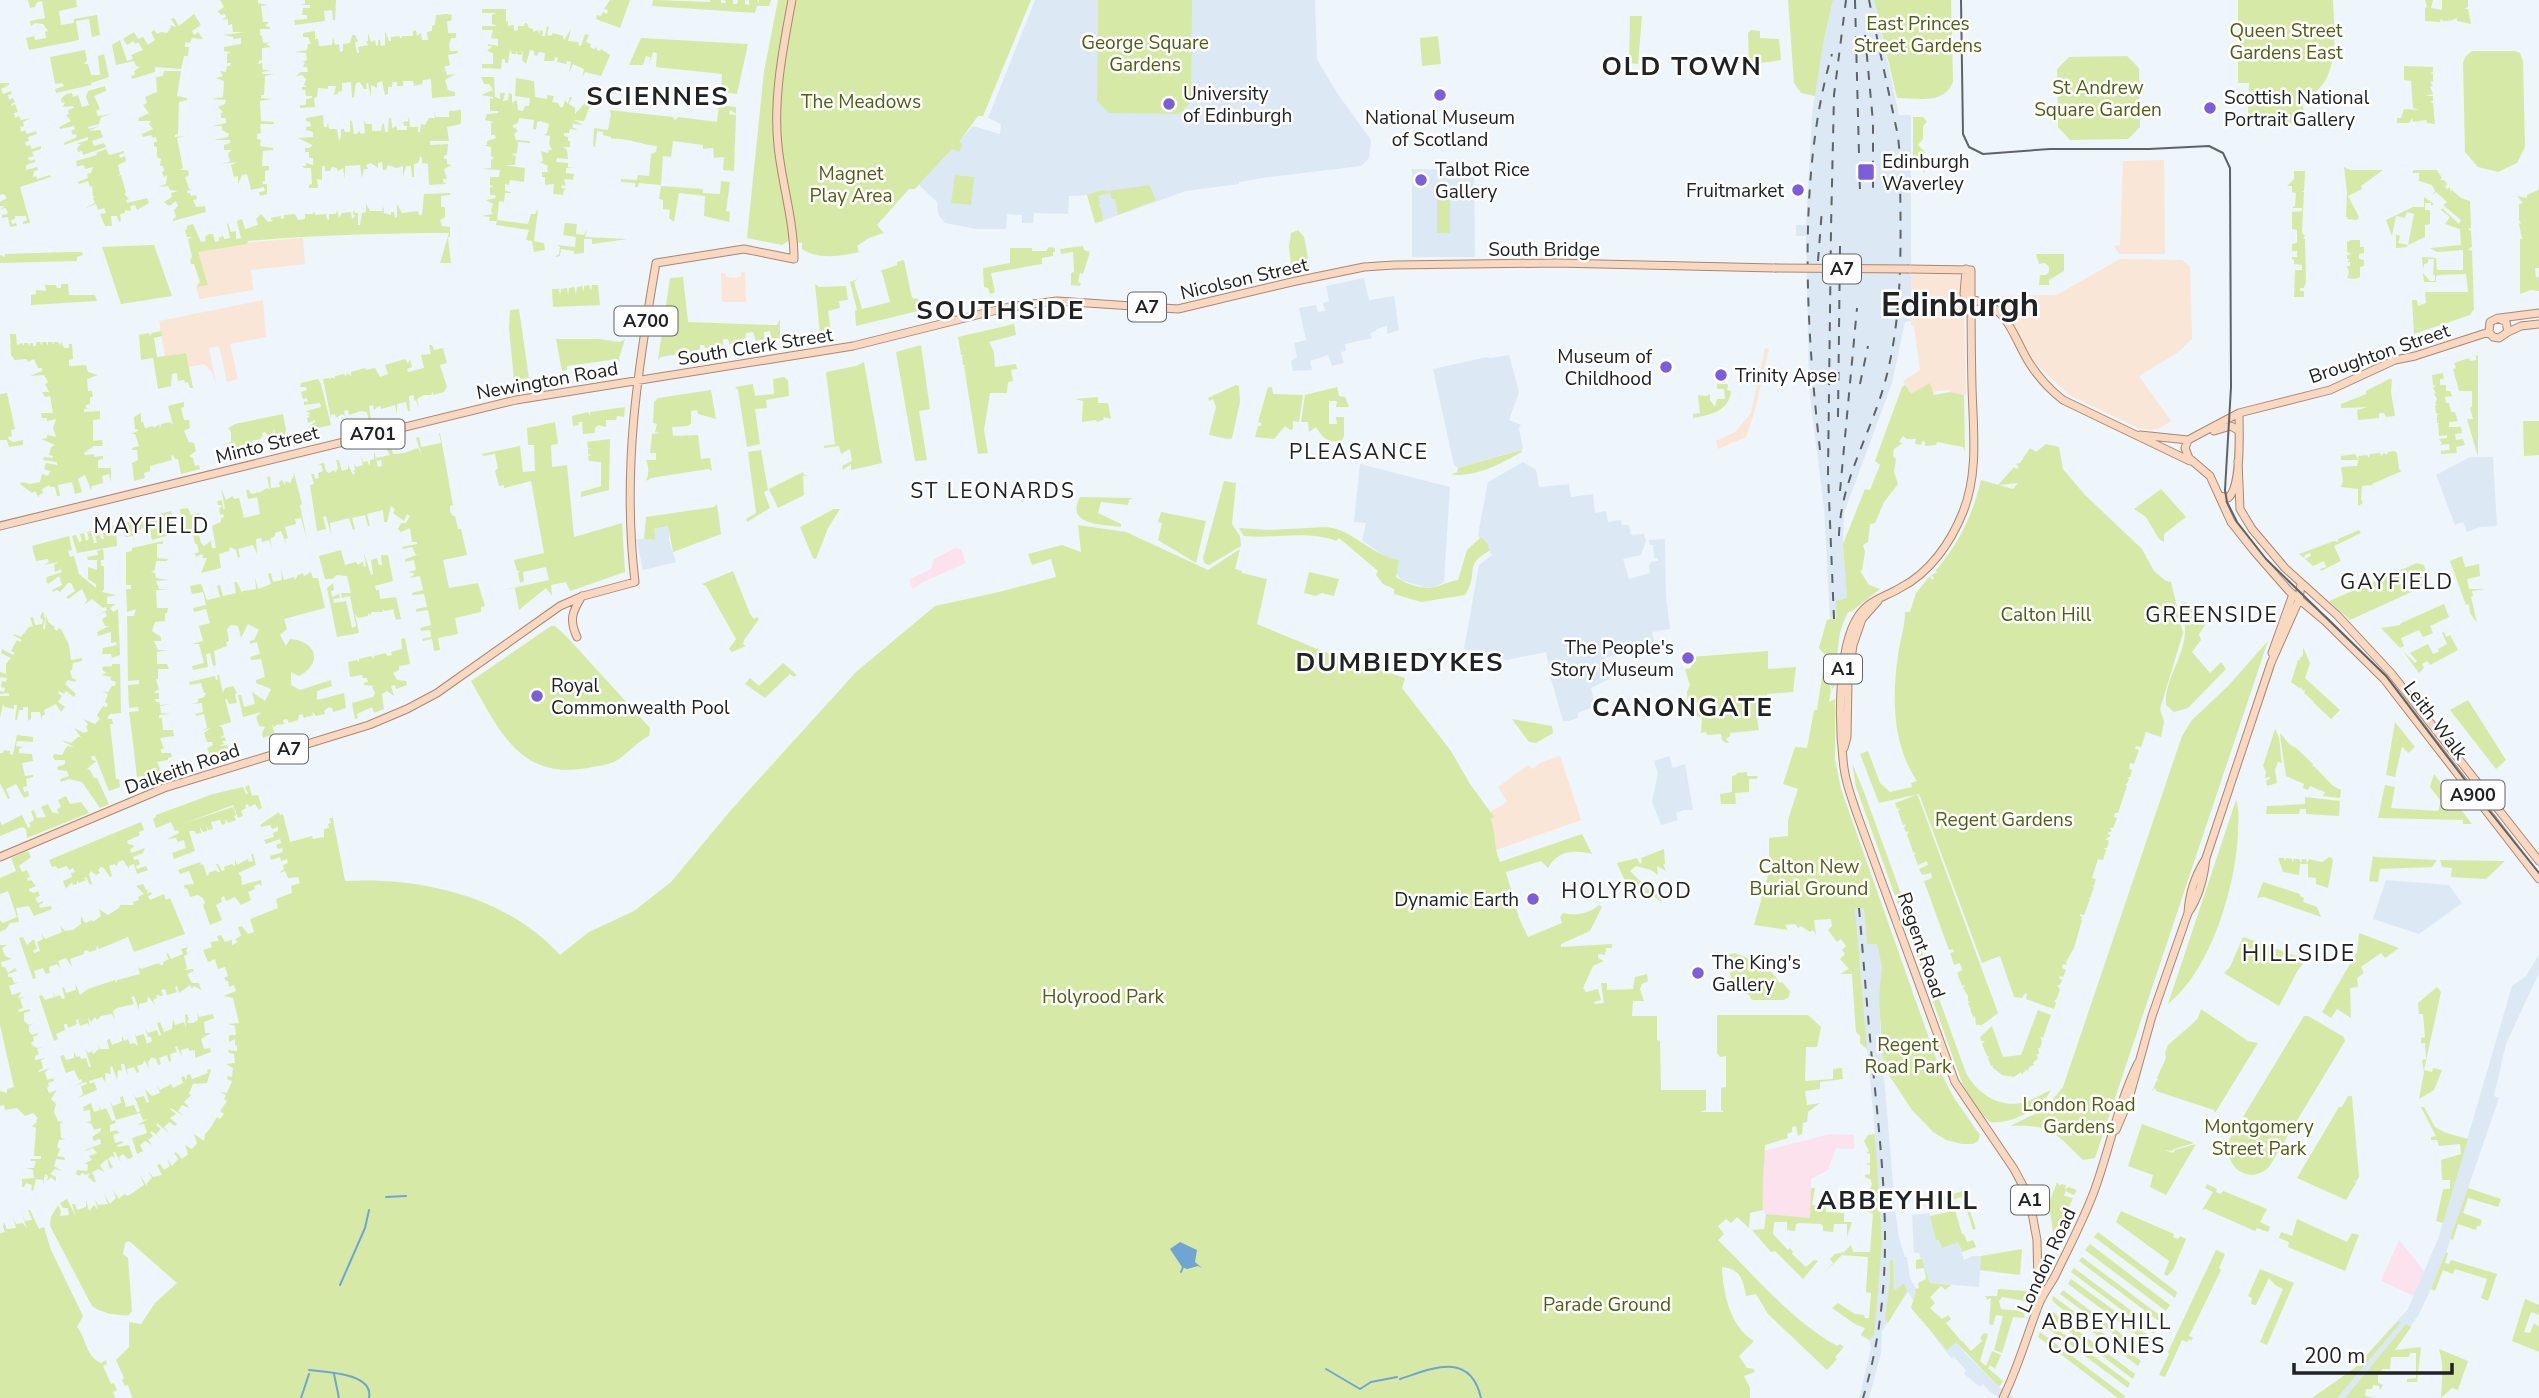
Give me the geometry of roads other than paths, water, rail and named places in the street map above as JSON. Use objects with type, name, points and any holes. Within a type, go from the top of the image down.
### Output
[{"type":"main road","name":"A700","points":[[637,380],[656,263],[744,249],[794,259],[792,227],[776,132],[780,70],[792,0]]},
{"type":"main road","name":"South Bridge","points":[[1408,265],[1556,263],[1968,270],[1971,295]]},
{"type":"main road","name":"Nicolson Street","points":[[878,340],[1015,306],[1058,301],[1178,309],[1364,267],[1408,265]]},
{"type":"main road","name":"A900","points":[[1971,295],[2002,313],[2033,369],[2057,395],[2076,408],[2139,435],[2207,472],[2236,529],[2296,597]]},
{"type":"main road","name":"Regent Road","points":[[1971,295],[1974,466],[1963,512],[1942,550],[1919,576],[1878,600],[1862,619],[1853,645],[1847,682],[1847,737],[1843,751],[1846,780],[1857,814],[1955,1082],[2020,1178],[2032,1208],[2037,1240],[2038,1289],[2042,1298]]},
{"type":"main road","points":[[2539,313],[2500,318],[2490,322],[2489,332],[2491,336],[2499,338],[2521,326],[2539,324]]},
{"type":"main road","points":[[2500,318],[2508,324],[2508,331]]},
{"type":"main road","name":"Broughton Street","points":[[2206,432],[2239,413],[2330,390],[2395,360],[2489,332]]},
{"type":"main road","name":"South Clerk Street","points":[[637,380],[878,340]]},
{"type":"main road","name":"Newington Road","points":[[463,412],[545,394],[637,380]]},
{"type":"main road","name":"Dalkeith Road","points":[[0,857],[164,788],[369,724],[407,709],[437,693],[553,610],[583,596],[635,582],[629,534],[629,461],[637,380]]},
{"type":"main road","name":"Minto Street","points":[[0,526],[463,412]]},
{"type":"main road","points":[[2239,413],[2239,431]]},
{"type":"main road","name":"A900","points":[[2139,435],[2188,440],[2231,426],[2239,431],[2240,509],[2269,550],[2301,583]]},
{"type":"main road","name":"A900","points":[[2188,440],[2186,452],[2193,463]]},
{"type":"main road","name":"A900","points":[[2218,494],[2225,498],[2232,495],[2238,461]]},
{"type":"main road","name":"London Road","points":[[2003,1398],[2021,1359],[2042,1298],[2083,1218],[2114,1134],[2121,1123],[2188,913],[2201,884],[2206,858],[2271,663],[2274,645],[2301,583]]},
{"type":"main road","name":"Leith Walk","points":[[2301,583],[2337,615],[2391,673],[2539,862]]},
{"type":"main road","points":[[577,637],[571,615],[583,596]]},
{"type":"main road","name":"Leith Walk","points":[[2296,597],[2335,630],[2385,680],[2539,879]]},
{"type":"water","points":[[1180,1242],[1197,1250],[1195,1262],[1202,1268],[1182,1267],[1170,1249]]},
{"type":"waterway","points":[[386,1197],[406,1196]]},
{"type":"waterway","points":[[340,1285],[365,1228],[369,1210]]},
{"type":"waterway","points":[[1181,1272],[1183,1267]]},
{"type":"waterway","points":[[1400,1379],[1436,1368],[1459,1368],[1468,1373],[1476,1383],[1481,1398]]},
{"type":"waterway","points":[[1326,1369],[1360,1389],[1371,1382],[1397,1377]]},
{"type":"waterway","points":[[309,1370],[337,1373],[357,1379],[369,1390],[369,1398]]},
{"type":"waterway","points":[[301,1398],[309,1374]]},
{"type":"waterway","points":[[334,1374],[339,1398]]},
{"type":"tram line","points":[[1961,0],[1963,134],[1969,147],[1983,154],[2050,149],[2209,146],[2223,153],[2230,168],[2231,387],[2225,490],[2227,502],[2237,522],[2266,559],[2386,676],[2539,873]]},
{"type":"railway","points":[[1834,619],[1828,474],[1831,228],[1834,95],[1846,0]]},
{"type":"railway","points":[[1855,0],[1860,193]]},
{"type":"railway","points":[[1839,536],[1850,477],[1885,382],[1899,298],[1898,136],[1869,0]]},
{"type":"railway","points":[[1865,35],[1873,122],[1873,192]]},
{"type":"railway","points":[[1820,450],[1808,302],[1809,199],[1813,149],[1832,54]]},
{"type":"railway","points":[[1818,261],[1822,209]]},
{"type":"railway","points":[[1838,417],[1840,246]]},
{"type":"railway","points":[[1840,491],[1857,308]]},
{"type":"railway","points":[[1860,384],[1868,346]]},
{"type":"railway","points":[[1859,908],[1882,1161],[1885,1239],[1880,1318],[1863,1398]]},
{"type":"place","name":"National Museum of Scotland","points":[[1440,95]]},
{"type":"place","name":"University of Edinburgh","points":[[1169,104]]},
{"type":"place","name":"Scottish National Portrait Gallery","points":[[2210,108]]},
{"type":"place","name":"Edinburgh Waverley","points":[[1866,172]]},
{"type":"place","name":"Talbot Rice Gallery","points":[[1421,180]]},
{"type":"place","name":"Fruitmarket","points":[[1798,190]]},
{"type":"place","name":"Museum of Childhood","points":[[1666,367]]},
{"type":"place","name":"Trinity Apse","points":[[1721,375]]},
{"type":"place","name":"The People's Story Museum","points":[[1688,658]]},
{"type":"place","name":"Royal Commonwealth Pool","points":[[537,696]]},
{"type":"place","name":"Dynamic Earth","points":[[1533,899]]},
{"type":"place","name":"The King's Gallery","points":[[1698,973]]},
{"type":"district","name":"OLD TOWN","points":[[1682,66]]},
{"type":"district","name":"SCIENNES","points":[[658,96]]},
{"type":"district","name":"Edinburgh","points":[[1960,304]]},
{"type":"district","name":"SOUTHSIDE","points":[[1001,310]]},
{"type":"district","name":"PLEASANCE","points":[[1359,452]]},
{"type":"district","name":"ST LEONARDS","points":[[993,491]]},
{"type":"district","name":"MAYFIELD","points":[[152,526]]},
{"type":"district","name":"GAYFIELD","points":[[2397,582]]},
{"type":"district","name":"GREENSIDE","points":[[2212,615]]},
{"type":"district","name":"DUMBIEDYKES","points":[[1400,662]]},
{"type":"district","name":"CANONGATE","points":[[1683,707]]},
{"type":"district","name":"HOLYROOD","points":[[1627,891]]},
{"type":"district","name":"HILLSIDE","points":[[2299,953]]},
{"type":"district","name":"ABBEYHILL","points":[[1898,1200]]},
{"type":"district","name":"ABBEYHILL COLONIES","points":[[2107,1334]]},
{"type":"park label","name":"East Princes Street Gardens","points":[[1918,34]]},
{"type":"park label","name":"Queen Street Gardens East","points":[[2286,41]]},
{"type":"park label","name":"George Square Gardens","points":[[1145,53]]},
{"type":"park label","name":"St Andrew Square Garden","points":[[2098,98]]},
{"type":"park label","name":"The Meadows","points":[[861,101]]},
{"type":"park label","name":"Magnet Play Area","points":[[851,184]]},
{"type":"park label","name":"Calton Hill","points":[[2046,614]]},
{"type":"park label","name":"Regent Gardens","points":[[2004,819]]},
{"type":"park label","name":"Calton New Burial Ground","points":[[1809,877]]},
{"type":"park label","name":"Holyrood Park","points":[[1103,996]]},
{"type":"park label","name":"Regent Road Park","points":[[1908,1055]]},
{"type":"park label","name":"London Road Gardens","points":[[2079,1115]]},
{"type":"park label","name":"Montgomery Street Park","points":[[2259,1137]]},
{"type":"park label","name":"Parade Ground","points":[[1607,1304]]}]
